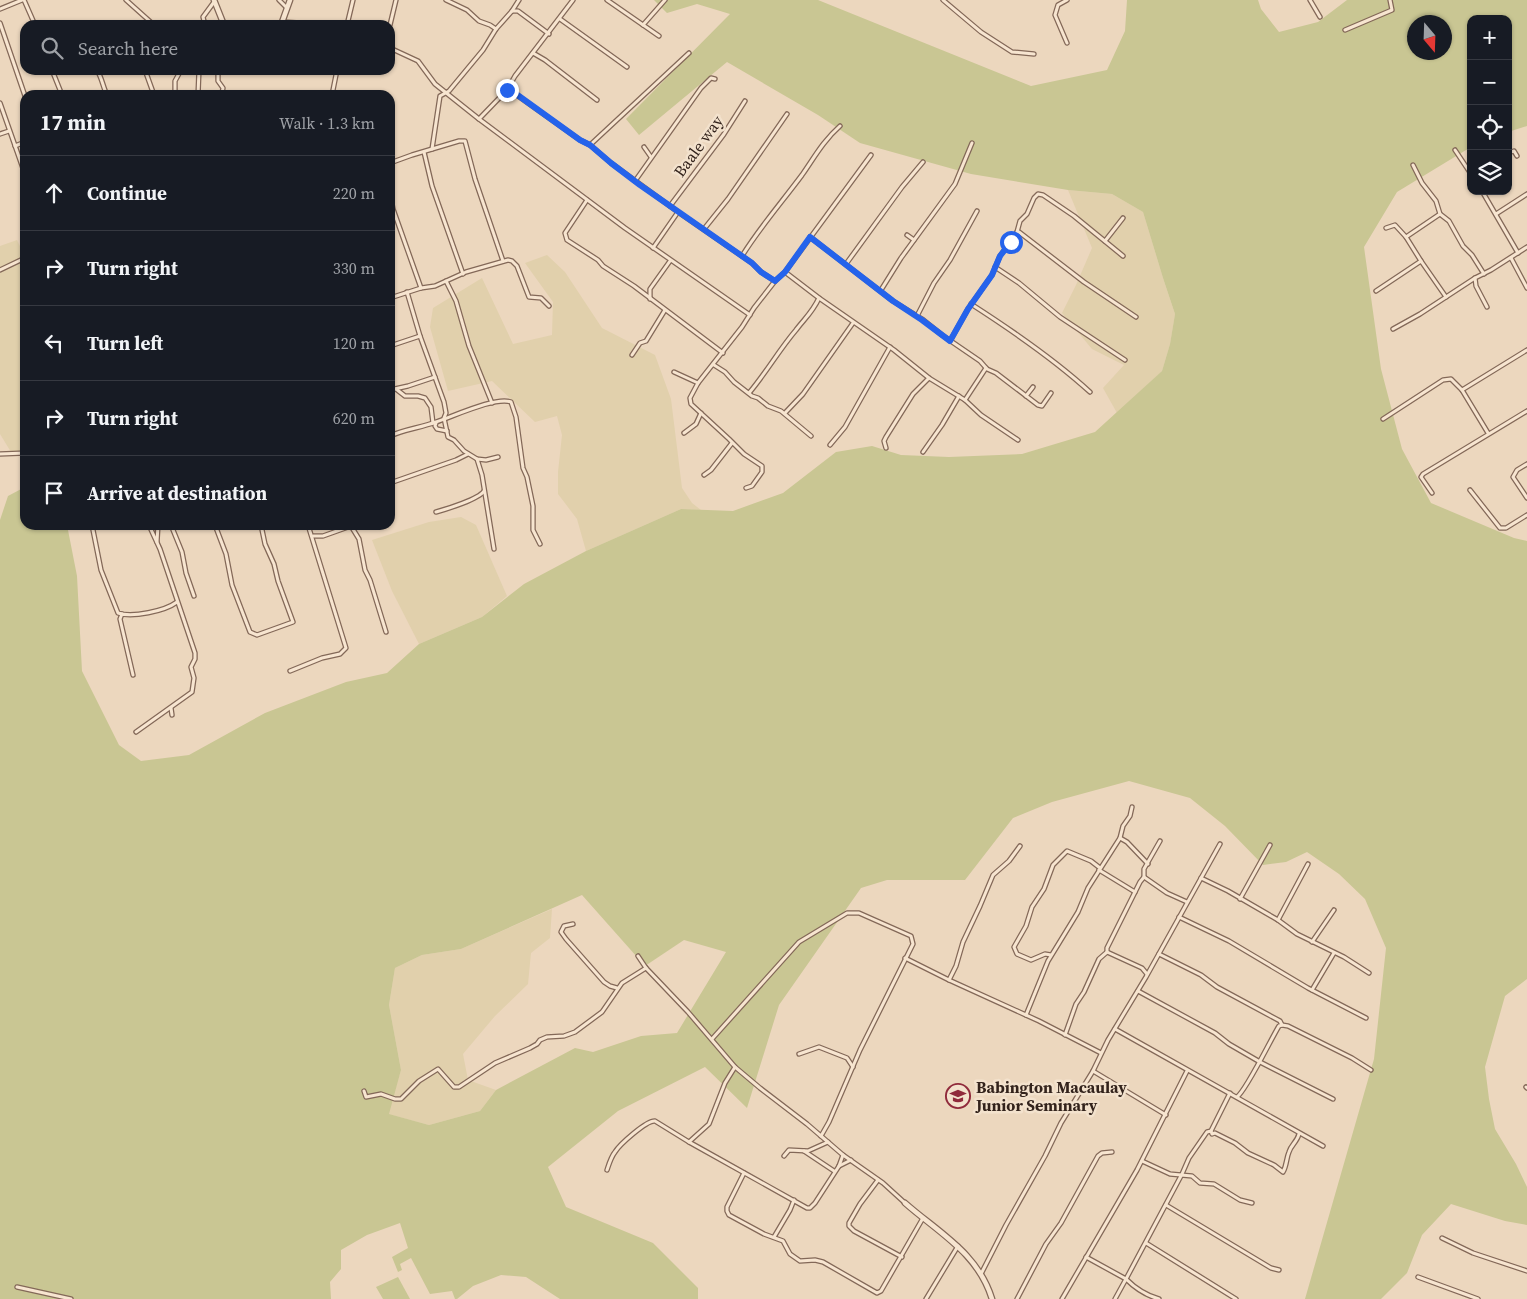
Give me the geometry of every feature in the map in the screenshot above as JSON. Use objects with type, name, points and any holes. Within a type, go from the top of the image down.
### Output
[{"type":"street","points":[[0,9],[23,0],[33,20]]},
{"type":"street","points":[[126,0],[148,20]]},
{"type":"street","points":[[279,0],[287,9]]},
{"type":"street","points":[[283,20],[290,0]]},
{"type":"street","points":[[348,20],[353,0]]},
{"type":"street","points":[[391,20],[396,0]]},
{"type":"street","points":[[446,0],[467,10],[479,21],[490,25],[496,30]]},
{"type":"street","points":[[479,119],[507,90],[515,76],[574,0]]},
{"type":"street","points":[[607,0],[659,36]]},
{"type":"street","points":[[643,25],[665,0]]},
{"type":"street","points":[[943,0],[975,27],[1012,52],[1034,54]]},
{"type":"street","points":[[1067,0],[1058,5],[1056,14],[1067,43]]},
{"type":"street","points":[[1310,0],[1320,17]]},
{"type":"street","points":[[1345,30],[1392,10],[1390,0]]},
{"type":"street","points":[[204,20],[203,17],[214,1]]},
{"type":"street","points":[[214,1],[222,20]]},
{"type":"street","points":[[518,2],[518,11]]},
{"type":"street","points":[[432,148],[440,96],[449,92],[518,2]]},
{"type":"street","points":[[512,11],[518,11],[549,34]]},
{"type":"street","points":[[560,19],[627,67]]},
{"type":"street","points":[[0,23],[23,90]]},
{"type":"street","points":[[395,50],[418,62],[435,84],[445,93],[587,200],[670,261],[750,315]]},
{"type":"street","points":[[533,53],[597,100]]},
{"type":"street","points":[[590,145],[689,53]]},
{"type":"street","points":[[54,75],[60,90]]},
{"type":"street","points":[[99,75],[105,90]]},
{"type":"street","points":[[147,75],[152,90]]},
{"type":"street","points":[[175,90],[175,81],[178,75]]},
{"type":"street","points":[[198,90],[199,75]]},
{"type":"street","points":[[218,75],[218,80],[223,90]]},
{"type":"street","points":[[333,90],[336,75]]},
{"type":"street","points":[[635,181],[701,88],[711,78],[716,79]]},
{"type":"street","points":[[510,86],[512,91]]},
{"type":"street","points":[[507,90],[512,91],[580,140],[590,145],[635,181],[775,281]]},
{"type":"street","name":"Baale way","points":[[670,206],[724,134],[745,101]]},
{"type":"street","points":[[0,103],[20,160]]},
{"type":"street","points":[[704,229],[787,114]]},
{"type":"street","points":[[742,256],[820,147],[840,126]]},
{"type":"street","points":[[0,134],[10,131]]},
{"type":"street","points":[[395,162],[432,148],[465,141],[475,179],[503,261]]},
{"type":"street","points":[[881,290],[914,240],[955,184],[972,143]]},
{"type":"street","points":[[15,146],[20,144]]},
{"type":"street","points":[[644,147],[651,158]]},
{"type":"street","points":[[1455,150],[1467,168]]},
{"type":"street","points":[[1512,152],[1514,151],[1517,156]]},
{"type":"street","points":[[424,152],[432,186],[462,274]]},
{"type":"street","points":[[746,488],[754,484],[763,468],[732,443],[730,438],[691,404],[689,400],[698,383],[714,365],[775,281],[785,272],[849,188],[855,176],[871,155]]},
{"type":"street","points":[[846,264],[902,187],[923,162]]},
{"type":"street","points":[[1413,164],[1422,183],[1436,200],[1440,214],[1451,225],[1463,246],[1472,255],[1484,274]]},
{"type":"street","points":[[950,341],[971,304],[992,275],[1000,256],[1016,232],[1020,220],[1026,214],[1036,196],[1040,194],[1074,216],[1123,256]]},
{"type":"street","points":[[1496,214],[1527,194]]},
{"type":"street","points":[[1484,195],[1518,253]]},
{"type":"street","points":[[587,200],[564,233],[566,240],[598,260],[603,266],[723,352]]},
{"type":"street","points":[[917,316],[934,283],[950,260],[977,211]]},
{"type":"street","points":[[654,248],[678,212]]},
{"type":"street","points":[[1406,236],[1440,214]]},
{"type":"street","points":[[395,215],[421,288]]},
{"type":"street","points":[[1105,241],[1123,218]]},
{"type":"street","points":[[1386,228],[1395,224],[1406,236],[1446,297]]},
{"type":"street","points":[[1016,232],[1019,232],[1084,282],[1136,317]]},
{"type":"street","points":[[907,235],[914,240]]},
{"type":"street","points":[[810,237],[893,301],[917,316],[1040,406],[1045,403],[1051,393]]},
{"type":"street","points":[[1394,329],[1527,246]]},
{"type":"street","points":[[1510,258],[1527,288]]},
{"type":"street","points":[[0,270],[20,260]]},
{"type":"street","points":[[395,296],[421,288],[435,286],[462,274],[503,261],[512,261],[529,297],[541,298],[549,306]]},
{"type":"street","points":[[642,293],[650,289],[670,261]]},
{"type":"street","points":[[1376,291],[1421,261]]},
{"type":"street","points":[[995,268],[1019,283],[1060,317],[1126,360]]},
{"type":"street","points":[[785,272],[890,347],[929,378],[965,400],[981,414],[1018,440]]},
{"type":"street","points":[[1475,278],[1487,307]]},
{"type":"street","points":[[446,281],[456,301],[469,346],[492,404]]},
{"type":"street","points":[[650,289],[650,299]]},
{"type":"street","points":[[407,292],[420,336],[444,402],[446,413],[444,418],[449,438],[454,440],[464,453],[477,459],[486,460],[498,457]]},
{"type":"street","points":[[749,393],[796,329],[810,314],[819,298]]},
{"type":"street","points":[[971,304],[1006,326],[1090,392]]},
{"type":"street","points":[[632,355],[640,343],[646,342],[665,310]]},
{"type":"street","points":[[785,413],[834,352],[853,322]]},
{"type":"street","points":[[395,344],[420,336]]},
{"type":"street","points":[[830,445],[845,427],[890,347]]},
{"type":"street","points":[[1462,390],[1527,350]]},
{"type":"street","points":[[714,365],[768,406],[785,413],[811,436]]},
{"type":"street","points":[[965,400],[986,368]]},
{"type":"street","points":[[674,372],[698,383]]},
{"type":"street","points":[[396,388],[435,377]]},
{"type":"street","points":[[886,448],[884,441],[886,436],[913,394],[929,378]]},
{"type":"street","points":[[1383,419],[1443,380],[1451,379],[1462,390],[1488,433]]},
{"type":"street","points":[[1026,396],[1033,387]]},
{"type":"street","points":[[396,388],[405,396],[425,398],[431,407],[435,426],[437,429],[447,432]]},
{"type":"street","points":[[923,452],[959,396]]},
{"type":"street","points":[[395,434],[492,404],[506,401],[513,404],[523,468],[527,476],[534,506],[533,530],[540,544]]},
{"type":"street","points":[[1432,493],[1422,480],[1423,474],[1527,411]]},
{"type":"street","points":[[684,433],[696,424],[701,412]]},
{"type":"street","points":[[704,475],[711,470],[732,443]]},
{"type":"street","points":[[0,454],[20,453]]},
{"type":"street","points":[[395,481],[456,460],[464,453]]},
{"type":"street","points":[[477,459],[485,491],[494,549]]},
{"type":"street","points":[[1527,464],[1517,470],[1513,477],[1527,498]]},
{"type":"street","points":[[1470,490],[1500,528],[1506,528],[1527,515]]},
{"type":"street","points":[[436,512],[478,498],[485,491]]},
{"type":"street","points":[[93,530],[103,575],[116,611],[122,614],[136,614],[160,610],[170,607],[177,602]]},
{"type":"street","points":[[136,732],[180,700],[189,697],[195,684],[191,667],[195,659],[195,653],[152,530]]},
{"type":"street","points":[[155,534],[156,530]]},
{"type":"street","points":[[173,530],[182,552],[186,573],[194,596]]},
{"type":"street","points":[[217,530],[226,554],[232,585],[250,632],[257,635],[293,622],[274,564],[265,544],[262,530]]},
{"type":"street","points":[[290,670],[322,658],[340,654],[346,648],[310,530]]},
{"type":"street","points":[[312,536],[323,536],[340,530]]},
{"type":"street","points":[[353,530],[359,539],[365,570],[371,583],[386,632]]},
{"type":"street","points":[[122,614],[120,619],[133,676]]},
{"type":"street","points":[[171,707],[172,716]]},
{"type":"street","points":[[1026,1016],[1051,955],[1078,912],[1088,888],[1120,838],[1132,807]]},
{"type":"street","points":[[1120,838],[1127,842],[1148,864]]},
{"type":"street","points":[[1065,1035],[1076,1004],[1084,992],[1099,959],[1107,952],[1107,948],[1144,877],[1144,870],[1160,840]]},
{"type":"street","points":[[981,1274],[1045,1156],[1061,1122],[1093,1071],[1101,1053],[1148,974],[1220,844]]},
{"type":"street","points":[[1240,899],[1270,845]]},
{"type":"street","points":[[949,980],[956,966],[963,942],[993,875],[1009,861],[1020,846]]},
{"type":"street","points":[[1051,955],[1045,954],[1032,960],[1017,954],[1014,946],[1026,926],[1032,907],[1044,890],[1053,864],[1061,859],[1064,853],[1067,851],[1091,861],[1135,892]]},
{"type":"street","points":[[1278,920],[1308,864]]},
{"type":"street","points":[[1144,877],[1187,902]]},
{"type":"street","points":[[1202,878],[1278,920],[1286,927],[1312,942],[1370,973]]},
{"type":"street","points":[[1312,942],[1334,910]]},
{"type":"street","points":[[712,1040],[799,942],[847,913],[859,913],[908,934],[913,940],[912,944],[821,1136]]},
{"type":"street","points":[[1179,917],[1229,941],[1312,990],[1366,1018]]},
{"type":"street","points":[[573,924],[564,926],[561,932],[604,982],[617,988]]},
{"type":"street","points":[[1107,952],[1142,968],[1148,974]]},
{"type":"street","points":[[1312,990],[1334,953]]},
{"type":"street","points":[[1158,954],[1201,975],[1217,987],[1280,1021],[1282,1025],[1288,1026],[1336,1050],[1371,1070]]},
{"type":"street","points":[[638,956],[646,968],[735,1067],[958,1246],[974,1263],[992,1299]]},
{"type":"street","points":[[905,958],[1101,1053]]},
{"type":"street","points":[[364,1091],[366,1097],[382,1094],[400,1099],[420,1081],[438,1069],[454,1087],[459,1087],[503,1059],[538,1044],[540,1040],[575,1032],[602,1012],[622,983],[646,968]]},
{"type":"street","points":[[1138,991],[1215,1034],[1260,1062],[1333,1099]]},
{"type":"street","points":[[1237,1097],[1242,1093],[1279,1026],[1282,1025]]},
{"type":"street","points":[[1115,1029],[1323,1146]]},
{"type":"street","points":[[799,1054],[819,1047],[847,1058],[853,1068]]},
{"type":"street","points":[[689,1142],[708,1124],[725,1083],[735,1067]]},
{"type":"street","points":[[1062,1299],[1142,1160],[1187,1070]]},
{"type":"street","points":[[1093,1071],[1166,1115]]},
{"type":"street","points":[[1115,1299],[1189,1158],[1207,1132],[1211,1131],[1230,1093]]},
{"type":"street","points":[[607,1170],[615,1151],[651,1120],[655,1120],[689,1142],[807,1208],[812,1206],[834,1171],[851,1160]]},
{"type":"street","points":[[1211,1131],[1212,1134],[1235,1143],[1248,1153],[1274,1165],[1283,1172],[1289,1151],[1297,1141],[1299,1134]]},
{"type":"street","points":[[784,1156],[789,1150],[808,1151],[828,1142]]},
{"type":"street","points":[[803,1151],[834,1171]]},
{"type":"street","points":[[1017,1299],[1046,1244],[1061,1223],[1095,1161],[1102,1154],[1112,1152]]},
{"type":"street","points":[[839,1166],[843,1155]]},
{"type":"street","points":[[1142,1160],[1163,1171],[1176,1175],[1192,1176],[1200,1183],[1220,1186],[1240,1200],[1252,1203]]},
{"type":"street","points":[[744,1173],[727,1207],[727,1212],[730,1215],[783,1241],[790,1254],[800,1261],[819,1260],[877,1293],[881,1291],[902,1257],[923,1218]]},
{"type":"street","points":[[878,1180],[860,1204],[849,1226],[854,1231],[878,1242],[902,1257]]},
{"type":"street","points":[[774,1237],[794,1200]]},
{"type":"street","points":[[1166,1205],[1271,1268],[1279,1270]]},
{"type":"street","points":[[1442,1238],[1473,1253],[1527,1271]]},
{"type":"street","points":[[1146,1243],[1236,1299]]},
{"type":"street","points":[[926,1299],[958,1246]]},
{"type":"street","points":[[1086,1257],[1126,1279],[1135,1288],[1148,1296],[1159,1299]]},
{"type":"street","points":[[1418,1277],[1478,1299]]},
{"type":"street","points":[[17,1287],[71,1299]]},
{"type":"shaded area","points":[[654,0],[818,0],[1031,86],[1107,70],[1125,31],[1127,0],[1258,0],[1261,9],[1279,32],[1318,22],[1347,0],[1527,0],[1527,126],[1512,131],[1512,15],[1467,15],[1467,149],[1397,192],[1364,247],[1381,369],[1402,449],[1431,503],[1514,538],[1527,541],[1527,979],[1505,996],[1485,1067],[1495,1129],[1527,1187],[1527,1225],[1505,1221],[1451,1204],[1422,1235],[1407,1273],[1381,1299],[1305,1299],[1374,1059],[1386,948],[1365,899],[1339,874],[1307,852],[1286,862],[1263,865],[1225,826],[1190,798],[1129,781],[1052,802],[1013,818],[965,880],[887,880],[861,888],[779,1005],[747,1108],[705,1067],[618,1111],[548,1167],[566,1207],[653,1243],[698,1288],[698,1299],[560,1299],[526,1277],[501,1275],[473,1286],[457,1299],[455,1299],[452,1291],[430,1294],[411,1258],[400,1264],[402,1270],[398,1272],[392,1257],[408,1248],[400,1223],[367,1235],[341,1250],[341,1269],[330,1282],[331,1299],[0,1299],[0,520],[8,496],[20,490],[20,530],[68,530],[77,576],[82,671],[119,745],[141,761],[189,755],[265,713],[346,682],[387,673],[419,644],[482,617],[524,584],[586,551],[681,509],[733,511],[783,493],[836,452],[872,446],[901,455],[949,457],[1022,454],[1095,432],[1162,371],[1170,344],[1175,314],[1143,212],[1112,194],[1068,190],[971,174],[860,143],[818,115],[727,62],[639,135],[626,119],[730,14],[697,4],[667,13]],"holes":[[[582,895],[645,966],[684,940],[726,952],[677,1033],[641,1036],[593,1052],[575,1048],[496,1090],[480,1111],[429,1125],[389,1114],[401,1070],[389,1005],[395,968],[422,955],[461,949]]]},
{"type":"shaded area","points":[[1068,190],[1112,194],[1143,212],[1175,314],[1170,344],[1162,371],[1117,413],[1103,388],[1124,365],[1092,349],[1062,313],[1092,248]]},
{"type":"shaded area","points":[[17,240],[20,246],[20,451],[11,452],[0,434],[0,246]]},
{"type":"shaded area","points":[[547,255],[565,272],[602,328],[655,355],[671,399],[682,488],[692,503],[701,510],[681,509],[586,551],[577,519],[558,494],[562,435],[557,416],[535,422],[492,381],[448,391],[430,327],[433,308],[482,278],[513,344],[552,335],[553,302],[525,263]]},
{"type":"shaded area","points":[[461,517],[476,525],[507,596],[482,617],[419,644],[392,591],[372,540],[429,522]]},
{"type":"shaded area","points":[[552,909],[550,938],[531,953],[528,984],[495,1016],[463,1054],[468,1080],[496,1090],[480,1111],[429,1125],[388,1114],[401,1070],[389,1005],[395,968],[422,955],[461,949]]},
{"type":"shaded area","points":[[398,1277],[410,1299],[383,1299],[376,1287]]},
{"type":"place","name":"Babington Macaulay Junior Seminary","points":[[958,1096]]},
{"type":"route","points":[[507,90],[512,91],[580,140],[590,145],[640,185],[752,263],[770,279],[775,281],[785,272],[810,237],[893,301],[950,341],[968,309],[992,275],[1000,256],[1011,242]]}]
